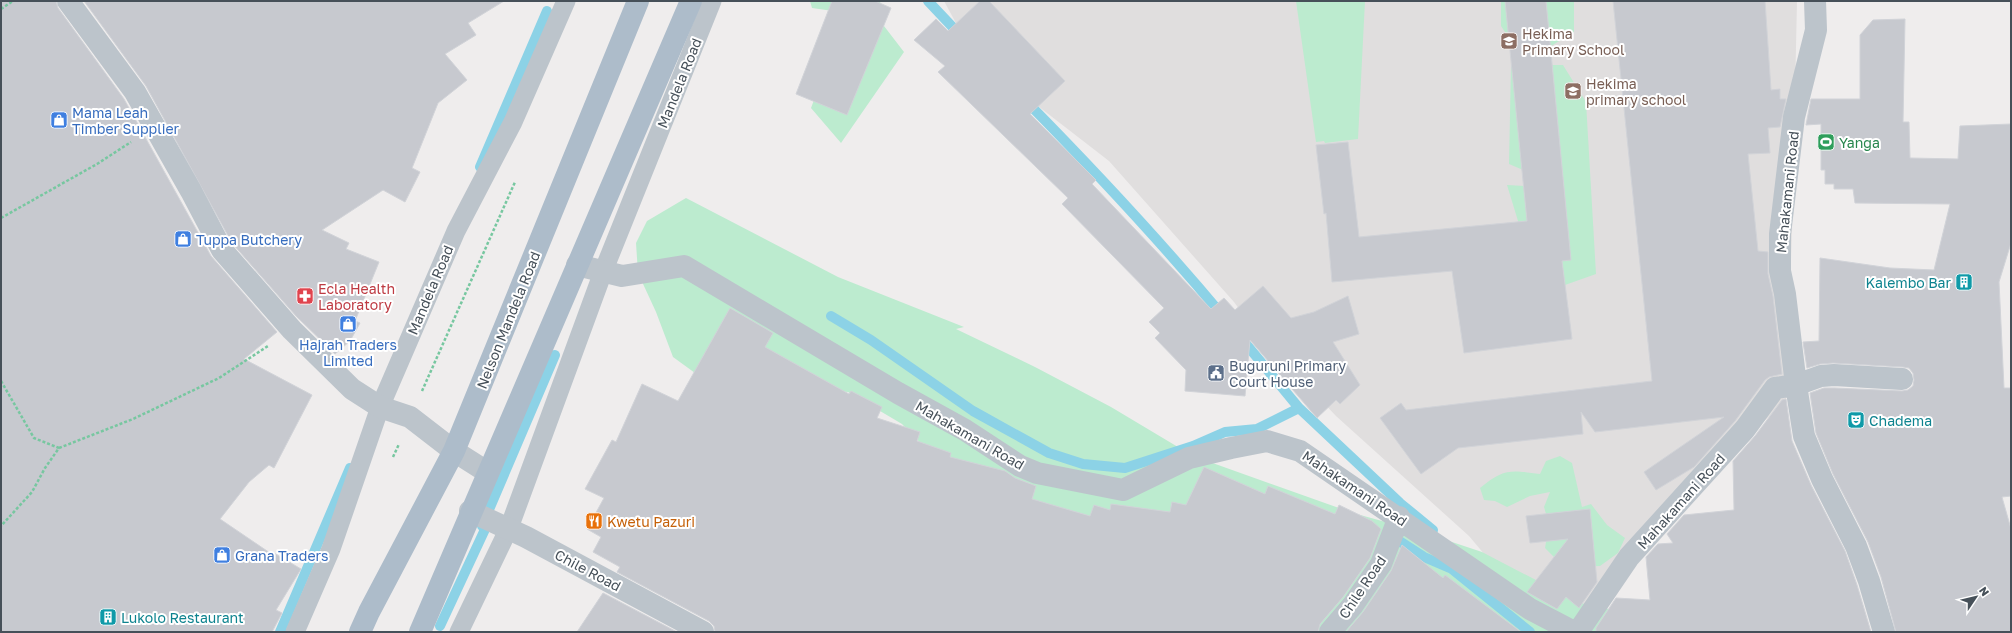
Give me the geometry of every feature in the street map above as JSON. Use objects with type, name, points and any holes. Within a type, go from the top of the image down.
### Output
[{"type":"main road","name":"Nelson Mandela Road","points":[[360,632],[369,612],[454,451],[638,1]]},
{"type":"main road","points":[[420,632],[470,511],[691,1]]},
{"type":"street","points":[[68,1],[135,92],[222,250],[292,330],[352,389],[380,407],[410,417],[454,451],[487,472]]},
{"type":"street","name":"Mahakamani Road","points":[[1815,1],[1816,30],[1794,116],[1780,234],[1780,271],[1785,294],[1804,436],[1822,479],[1856,546],[1870,581],[1884,632]]},
{"type":"street","name":"Mahakamani Road","points":[[577,265],[622,276],[684,266],[898,394],[965,430],[1020,466],[1037,472],[1123,490],[1189,458],[1267,441],[1300,451],[1399,517],[1530,609],[1574,632]]},
{"type":"street","points":[[1796,385],[1821,376],[1834,375],[1902,379]]},
{"type":"street","name":"Mahakamani Road","points":[[1578,632],[1629,557],[1745,429],[1775,388],[1796,385]]},
{"type":"street","name":"Chile Road","points":[[470,511],[509,528],[704,632]]},
{"type":"street","name":"Chile Road","points":[[1330,632],[1353,605],[1381,564],[1399,517]]},
{"type":"lane","name":"Mandela Road","points":[[295,632],[331,549],[380,407],[456,232],[513,122],[566,1]]},
{"type":"lane","name":"Mandela Road","points":[[459,632],[509,528],[604,272],[712,1]]},
{"type":"path","points":[[1,9],[13,1]]},
{"type":"path","points":[[1,218],[97,164],[156,128]]},
{"type":"path","points":[[392,460],[517,176]]},
{"type":"path","points":[[1,526],[32,492],[45,468],[60,448],[133,419],[219,378],[292,330]]},
{"type":"path","points":[[1,381],[34,438],[60,448]]},
{"type":"shaded area","points":[[944,1],[1797,1],[1792,230],[1786,401],[1692,487],[1591,604],[1548,630],[1469,536],[1336,416],[1256,332],[1234,302],[1109,161],[1025,96],[957,25]]},
{"type":"green space","points":[[810,1],[880,1],[884,26],[904,52],[841,143],[811,108],[847,13],[812,8]]},
{"type":"green space","points":[[1296,1],[1365,1],[1358,139],[1325,143],[1324,141],[1316,142]]},
{"type":"green space","points":[[1501,1],[1574,1],[1574,32],[1525,62],[1501,26]]},
{"type":"green space","points":[[1511,65],[1563,65],[1586,102],[1596,274],[1565,285],[1534,273],[1507,185],[1524,186],[1535,175],[1509,164]]},
{"type":"green space","points":[[686,198],[838,277],[964,327],[956,329],[1035,367],[1111,407],[1193,456],[1353,513],[1422,532],[1482,552],[1580,603],[1720,632],[1233,632],[963,487],[902,424],[848,392],[706,381],[673,357],[656,312],[638,273],[636,243],[647,221]]},
{"type":"green space","points":[[1560,456],[1572,463],[1582,507],[1591,504],[1607,525],[1625,538],[1618,553],[1600,566],[1578,567],[1559,562],[1545,548],[1549,524],[1544,507],[1550,492],[1530,496],[1507,507],[1495,501],[1484,500],[1480,488],[1488,481],[1502,474],[1515,471],[1540,474],[1546,461]]},
{"type":"building","points":[[1,1],[56,1],[58,8],[124,99],[211,256],[277,332],[244,359],[312,395],[274,468],[269,465],[249,482],[220,519],[273,555],[274,553],[301,569],[276,610],[282,613],[272,632],[1,632]]},
{"type":"building","points":[[84,1],[504,1],[468,23],[476,35],[445,54],[467,80],[438,103],[412,168],[420,172],[405,202],[383,190],[322,230],[349,243],[346,249],[379,262],[355,321],[360,323],[350,341],[335,354],[296,316],[232,243],[146,86]]},
{"type":"building","points":[[832,1],[875,1],[891,8],[847,115],[796,94]]},
{"type":"building","points":[[980,1],[989,1],[1065,81],[1030,114],[1096,180],[1092,184],[1211,309],[1224,298],[1235,310],[1263,286],[1291,318],[1314,312],[1348,296],[1359,334],[1333,342],[1360,385],[1340,404],[1336,400],[1317,418],[1250,340],[1245,396],[1185,391],[1186,370],[1155,338],[1160,333],[1149,322],[1164,308],[1062,204],[1068,198],[938,72],[945,66],[914,40],[936,19],[948,31]]},
{"type":"building","points":[[1505,1],[1546,1],[1571,260],[1562,261],[1572,339],[1464,353],[1452,271],[1332,282],[1326,213],[1324,214],[1316,145],[1348,142],[1359,237],[1527,221]]},
{"type":"building","points":[[1613,1],[1765,1],[1771,90],[1780,89],[1780,99],[1786,99],[1780,127],[1768,128],[1770,153],[1748,154],[1758,251],[1768,252],[1768,274],[1773,296],[1782,374],[1769,377],[1765,380],[1735,421],[1694,467],[1656,490],[1644,472],[1724,417],[1595,432],[1581,412],[1583,434],[1458,448],[1421,474],[1380,418],[1401,403],[1406,410],[1652,381]]},
{"type":"building","points":[[1905,19],[1903,122],[1909,122],[1910,158],[1958,159],[1960,126],[2011,124],[2011,243],[1999,282],[2004,388],[2011,388],[2011,496],[2002,497],[2011,529],[2011,632],[1896,632],[1881,577],[1868,542],[1833,474],[1816,433],[1810,393],[1824,388],[1902,391],[1908,390],[1913,386],[1913,373],[1909,368],[1833,363],[1820,364],[1807,368],[1803,342],[1819,341],[1820,258],[1890,268],[1934,270],[1950,204],[1855,203],[1853,189],[1834,189],[1834,184],[1825,184],[1825,170],[1821,170],[1821,124],[1806,125],[1811,99],[1860,99],[1860,35],[1873,20]]},
{"type":"building","points":[[730,308],[773,333],[765,347],[849,394],[851,391],[882,407],[877,418],[920,432],[917,441],[951,453],[950,457],[1005,471],[1015,478],[1036,486],[1032,499],[1090,516],[1094,505],[1110,510],[1111,504],[1170,512],[1172,502],[1186,505],[1204,467],[1265,494],[1268,486],[1335,514],[1339,505],[1372,521],[1381,529],[1370,558],[1343,597],[1320,624],[1318,632],[715,632],[714,626],[709,621],[617,572],[620,567],[593,552],[601,537],[587,529],[604,498],[585,489],[612,440],[616,442],[642,384],[678,401]]},
{"type":"building","points":[[1786,399],[1792,441],[1811,485],[1845,551],[1871,632],[1596,632],[1596,628],[1616,598],[1650,600],[1646,557],[1658,544],[1673,543],[1667,534],[1684,515],[1734,510],[1733,461],[1755,436],[1782,400]]},
{"type":"building","points":[[1590,509],[1597,582],[1579,608],[1566,597],[1557,609],[1527,592],[1568,539],[1530,543],[1526,516]]},
{"type":"building","points":[[1402,545],[1443,578],[1445,575],[1521,632],[1346,632],[1363,612],[1391,571]]},
{"type":"building","points":[[603,593],[677,632],[577,632]]},
{"type":"waterway","points":[[928,1],[961,36]]},
{"type":"waterway","points":[[480,167],[547,11]]},
{"type":"waterway","points":[[1026,101],[1127,207],[1223,316]]},
{"type":"waterway","points":[[831,316],[871,340],[973,411],[1049,453],[1083,464],[1125,468],[1193,446],[1225,432],[1257,429],[1299,408]]},
{"type":"waterway","points":[[1241,338],[1299,408],[1400,503],[1433,530]]},
{"type":"waterway","points":[[440,626],[487,525],[482,526],[555,355]]},
{"type":"waterway","points":[[280,632],[350,468]]},
{"type":"waterway","points":[[1390,535],[1424,557],[1452,569],[1530,632]]},
{"type":"place","name":"Hekima Primary School","points":[[1509,41]]},
{"type":"place","name":"Hekima primary school","points":[[1573,91]]},
{"type":"place","name":"Mama Leah Timber Supplier","points":[[59,120]]},
{"type":"place","name":"Yanga","points":[[1826,142]]},
{"type":"place","name":"Tuppa Butchery","points":[[183,239]]},
{"type":"place","name":"Kalembo Bar","points":[[1964,282]]},
{"type":"place","name":"Ecla Health Laboratory","points":[[305,296]]},
{"type":"place","name":"Hajrah Traders Limited","points":[[348,324]]},
{"type":"place","name":"Buguruni Primary Court House","points":[[1216,373]]},
{"type":"place","name":"Chadema","points":[[1856,420]]},
{"type":"place","name":"Kwetu Pazuri","points":[[594,521]]},
{"type":"place","name":"Grana Traders","points":[[222,555]]},
{"type":"place","name":"Lukolo Restaurant","points":[[108,617]]}]
